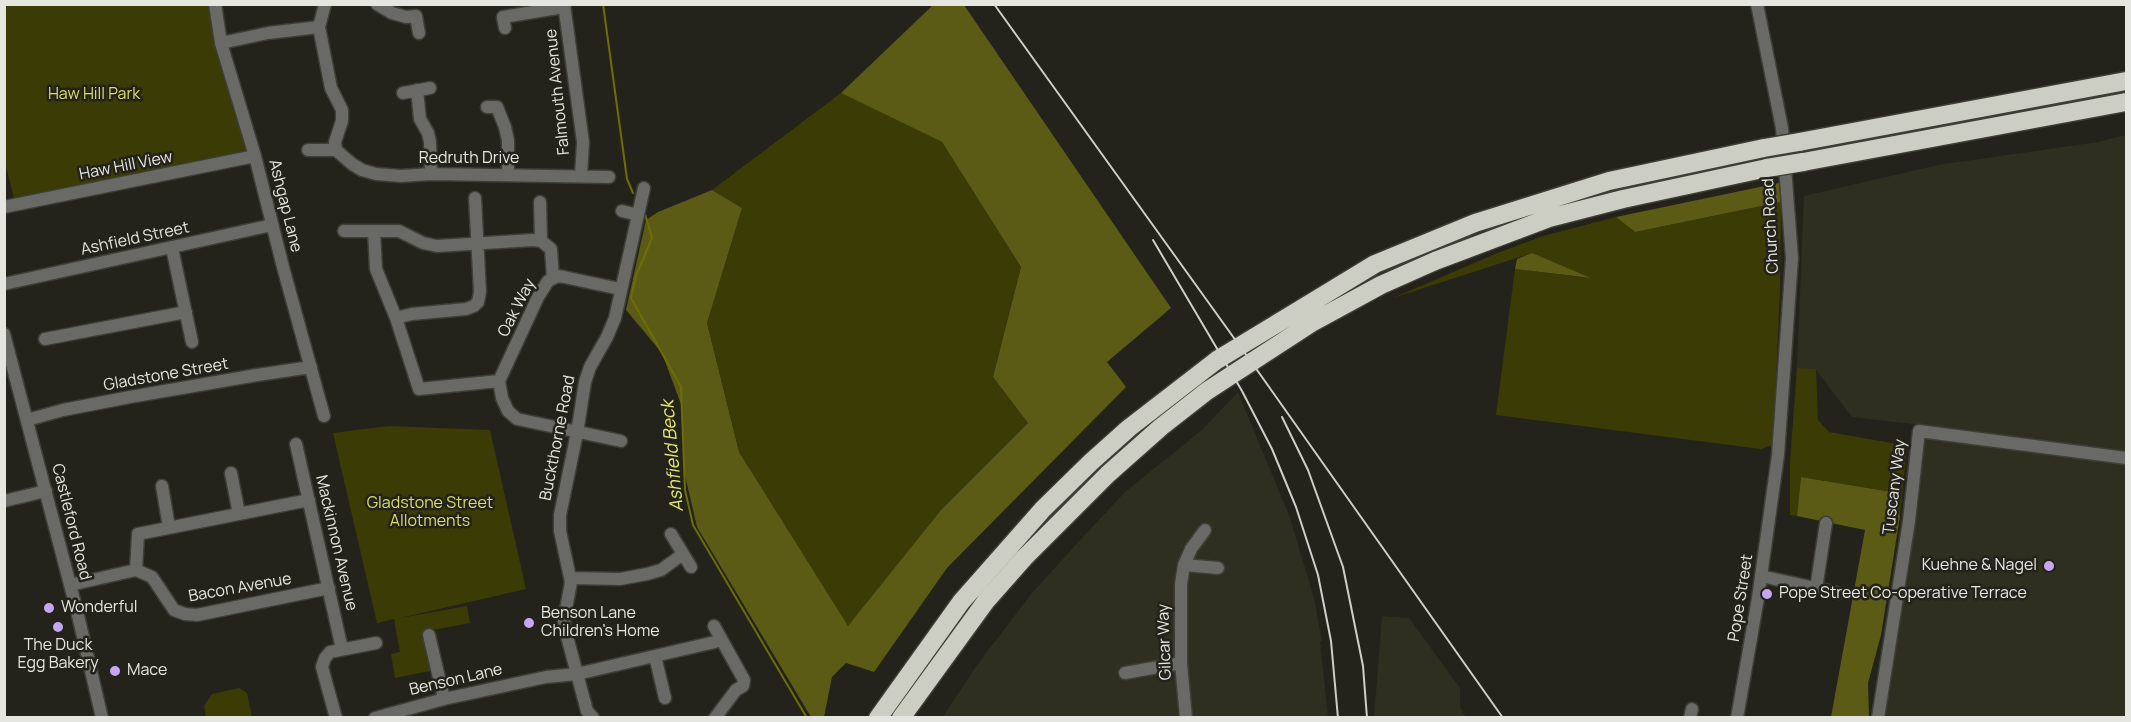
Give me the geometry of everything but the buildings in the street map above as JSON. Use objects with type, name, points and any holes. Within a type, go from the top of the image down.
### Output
[{"type":"highway","points":[[878,717],[961,602],[1043,509],[1091,462],[1129,428],[1217,360],[1376,264],[1466,226],[1609,181],[1764,148],[2127,81]]},
{"type":"highway","points":[[901,717],[986,601],[1024,558],[1099,482],[1161,427],[1208,391],[1313,322],[1382,285],[1549,218],[1623,199],[1767,168],[2127,102]]},
{"type":"street","name":"Ashgap Lane","points":[[215,4],[222,43],[255,156],[324,416]]},
{"type":"street","points":[[376,4],[392,13],[406,17],[416,16],[419,33]]},
{"type":"street","name":"Church Road","points":[[1757,4],[1782,128],[1792,258],[1785,369],[1774,483]]},
{"type":"street","points":[[308,150],[336,150],[335,142],[342,121],[342,110],[331,88],[319,27],[324,5]]},
{"type":"street","points":[[505,28],[503,17],[564,6]]},
{"type":"street","name":"Falmouth Avenue","points":[[564,6],[583,142],[581,176]]},
{"type":"street","points":[[222,43],[268,33],[319,27]]},
{"type":"street","points":[[404,93],[430,88]]},
{"type":"street","points":[[417,90],[420,119],[430,142],[431,174]]},
{"type":"street","points":[[487,107],[497,107],[505,127],[508,140],[508,175]]},
{"type":"street","name":"Redruth Drive","points":[[336,150],[352,164],[376,174],[609,177]]},
{"type":"street","name":"Haw Hill View","points":[[4,207],[255,156]]},
{"type":"street","name":"Buckthorne Road","points":[[592,717],[587,711],[564,620],[570,578],[560,531],[560,515],[585,382],[590,367],[611,327],[644,188]]},
{"type":"street","points":[[396,318],[412,314],[466,309],[474,306],[479,299],[475,198]]},
{"type":"street","points":[[344,231],[399,231],[423,243],[437,246],[541,241],[540,202]]},
{"type":"street","points":[[622,211],[638,214]]},
{"type":"street","name":"Ashfield Street","points":[[4,284],[272,225]]},
{"type":"street","points":[[374,231],[376,269],[396,318],[419,389],[500,381],[502,398],[508,411],[517,419],[621,441]]},
{"type":"street","name":"Oak Way","points":[[500,381],[543,288],[553,278],[551,249],[541,241]]},
{"type":"street","points":[[172,248],[192,342]]},
{"type":"street","points":[[553,278],[564,277],[620,289]]},
{"type":"street","points":[[45,339],[186,312]]},
{"type":"street","name":"Castleford Road","points":[[4,334],[7,354],[46,491],[102,717]]},
{"type":"street","name":"Gladstone Street","points":[[27,420],[63,410],[311,367]]},
{"type":"street","name":"Tuscany Way","points":[[1878,717],[1908,521],[1919,431],[2127,458]]},
{"type":"street","name":"Mackinnon Avenue","points":[[297,444],[342,649]]},
{"type":"street","points":[[231,473],[239,514]]},
{"type":"street","name":"Pope Street","points":[[1737,717],[1774,483]]},
{"type":"street","points":[[162,486],[169,527]]},
{"type":"street","points":[[4,501],[46,491]]},
{"type":"street","points":[[70,585],[136,570],[138,534],[309,500]]},
{"type":"street","points":[[1816,589],[1826,523]]},
{"type":"street","name":"Gilcar Way","points":[[1186,717],[1181,663],[1181,584],[1184,565],[1191,549],[1205,530]]},
{"type":"street","points":[[671,534],[691,567]]},
{"type":"street","points":[[570,578],[620,579],[647,574],[661,570],[683,554]]},
{"type":"street","points":[[1184,565],[1218,568]]},
{"type":"street","name":"Bacon Avenue","points":[[136,570],[152,577],[174,610],[184,614],[197,615],[329,588]]},
{"type":"street","points":[[1761,576],[1838,593]]},
{"type":"street","points":[[714,626],[744,680],[743,686],[736,690],[715,717]]},
{"type":"street","points":[[429,635],[444,699]]},
{"type":"street","name":"Benson Lane","points":[[375,717],[444,699],[546,677],[577,674],[721,639]]},
{"type":"street","points":[[336,717],[322,666],[325,658],[330,652],[376,643]]},
{"type":"street","points":[[655,656],[664,698]]},
{"type":"street","points":[[1125,674],[1181,663]]},
{"type":"shaded area","points":[[933,5],[964,5],[1171,308],[1107,362],[1126,387],[947,568],[874,672],[846,663],[832,677],[824,717],[811,717],[697,527],[684,471],[682,407],[662,353],[626,310],[646,220],[658,212],[712,190],[742,208],[707,323],[739,452],[848,626],[941,510],[1028,423],[993,377],[1021,267],[942,142],[841,93]]},
{"type":"shaded area","points":[[2126,135],[2126,717],[1878,717],[1921,425],[1852,417],[1816,370],[1797,368],[1804,196],[1938,165],[2098,142]]},
{"type":"shaded area","points":[[1779,183],[1781,202],[1635,232],[1616,217]]},
{"type":"shaded area","points":[[1532,253],[1591,278],[1515,269],[1517,259]]},
{"type":"shaded area","points":[[1238,392],[1290,518],[1314,598],[1322,641],[1320,641],[1328,717],[942,718],[977,665],[1032,593],[1125,492],[1202,430]]},
{"type":"shaded area","points":[[1801,477],[1892,492],[1900,516],[1881,635],[1868,683],[1869,717],[1831,717],[1865,530],[1797,516]]},
{"type":"shaded area","points":[[1382,616],[1409,618],[1460,688],[1460,708],[1466,717],[1374,718]]},
{"type":"green space","name":"Haw Hill Park","points":[[4,5],[211,5],[248,153],[15,202],[4,159]]},
{"type":"green space","points":[[841,93],[942,142],[1021,267],[993,377],[1028,423],[941,510],[848,627],[739,452],[707,323],[742,208],[712,190]]},
{"type":"green space","points":[[1781,202],[1780,290],[1773,445],[1761,449],[1496,415],[1515,269],[1588,278],[1532,253],[1393,298],[1543,236],[1616,217],[1635,232]]},
{"type":"green space","points":[[1797,368],[1816,369],[1818,420],[1829,432],[1892,443],[1900,447],[1906,456],[1900,516],[1892,492],[1801,477],[1797,516],[1790,515],[1790,462]]},
{"type":"green space","name":"Gladstone Street Allotments","points":[[389,426],[490,430],[526,589],[400,618],[467,606],[470,623],[422,632],[430,671],[395,678],[391,654],[400,652],[394,619],[377,623],[333,433]]},
{"type":"green space","points":[[239,688],[247,693],[252,717],[206,717],[204,706],[212,694]]},
{"type":"waterway","name":"Ashfield Beck","points":[[603,4],[627,179],[633,193]]},
{"type":"waterway","name":"Ashfield Beck","points":[[645,214],[652,238],[636,276],[631,298],[681,387],[685,490],[693,525],[807,718]]},
{"type":"railway","points":[[994,4],[1503,718]]},
{"type":"railway","points":[[1153,240],[1242,391],[1272,449],[1296,507],[1318,575],[1331,641],[1338,718]]},
{"type":"railway","points":[[1282,417],[1308,470],[1343,567],[1363,666],[1367,718]]},
{"type":"place","name":"Kuehne & Nagel","points":[[2049,566]]},
{"type":"place","name":"Pope Street Co-operative Terrace","points":[[1767,594]]},
{"type":"place","name":"Wonderful","points":[[49,608]]},
{"type":"place","name":"Benson Lane Children's Home","points":[[529,623]]},
{"type":"place","name":"The Duck Egg Bakery","points":[[58,627]]},
{"type":"place","name":"Mace","points":[[115,671]]}]
